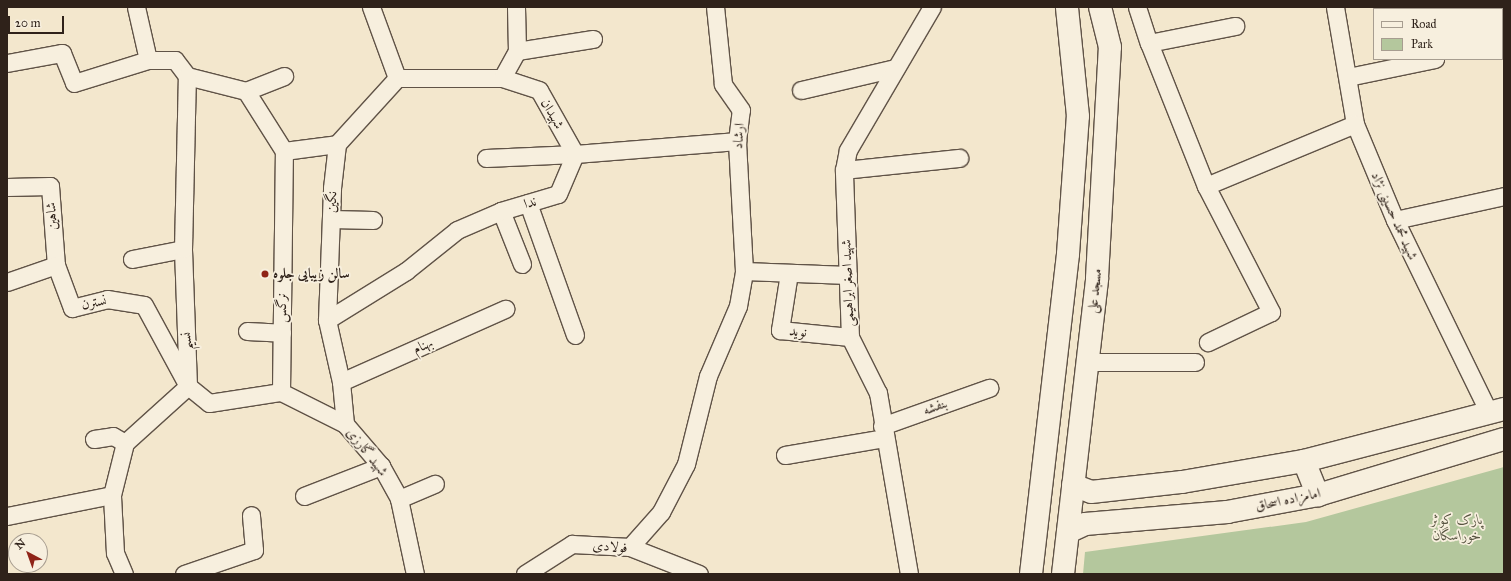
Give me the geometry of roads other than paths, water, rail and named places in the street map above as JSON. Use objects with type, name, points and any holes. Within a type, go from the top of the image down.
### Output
[{"type":"main road","points":[[1031,574],[1068,254],[1078,116],[1067,7]]},
{"type":"main road","name":"مسجد علی","points":[[1064,574],[1097,278],[1110,47],[1100,7]]},
{"type":"main road","points":[[1073,485],[1091,492],[1182,482],[1304,461],[1496,411]]},
{"type":"main road","name":"امامزاده اسحاق","points":[[1068,532],[1085,524],[1227,512],[1318,495],[1504,439]]},
{"type":"main road","points":[[1304,461],[1318,495]]},
{"type":"street","points":[[136,7],[148,60]]},
{"type":"street","points":[[246,91],[284,152],[337,144],[397,78],[372,7]]},
{"type":"street","points":[[502,78],[517,50],[516,7]]},
{"type":"street","name":"ارشاد","points":[[630,548],[661,512],[686,464],[708,376],[738,306],[744,271],[737,141],[741,110],[723,84],[715,7]]},
{"type":"street","name":"شهید اصغر ابراهیمی","points":[[909,574],[883,432],[878,393],[850,337],[844,170],[848,150],[932,7]]},
{"type":"street","points":[[1137,7],[1149,43],[1206,186],[1271,312],[1208,342]]},
{"type":"street","name":"شهید محمد حسینی نژاد","points":[[1335,7],[1348,77],[1354,124],[1395,220],[1496,411]]},
{"type":"street","points":[[1149,43],[1235,26]]},
{"type":"street","points":[[517,50],[593,39]]},
{"type":"street","points":[[7,63],[62,52],[74,83],[148,60],[175,60],[187,76],[246,91],[284,76]]},
{"type":"street","points":[[1348,77],[1429,60]]},
{"type":"street","points":[[801,90],[895,68]]},
{"type":"street","name":"نسیم","points":[[187,76],[183,249],[188,386]]},
{"type":"street","name":"شهیدان","points":[[397,78],[502,78],[539,90],[575,154]]},
{"type":"street","points":[[1206,186],[1354,124]]},
{"type":"street","points":[[486,158],[575,154],[737,141]]},
{"type":"street","name":"نگین","points":[[337,144],[331,219],[328,320],[341,382],[345,424]]},
{"type":"street","name":"نرگس","points":[[281,392],[284,152]]},
{"type":"street","name":"ندا","points":[[328,320],[406,271],[457,230],[501,211],[558,194],[575,154]]},
{"type":"street","points":[[844,170],[959,158]]},
{"type":"street","name":"شاهین","points":[[7,187],[50,186],[56,265]]},
{"type":"street","points":[[1395,220],[1504,196]]},
{"type":"street","points":[[528,203],[575,335]]},
{"type":"street","points":[[501,211],[522,264]]},
{"type":"street","points":[[331,219],[373,220]]},
{"type":"street","points":[[132,259],[183,249]]},
{"type":"street","points":[[7,282],[56,265]]},
{"type":"street","name":"نسترن","points":[[56,265],[72,308],[108,299],[144,305],[188,386]]},
{"type":"street","points":[[744,271],[848,275]]},
{"type":"street","name":"نوید","points":[[789,273],[780,330],[850,337]]},
{"type":"street","name":"بهنام","points":[[341,382],[505,309]]},
{"type":"street","points":[[247,331],[282,333]]},
{"type":"street","points":[[1087,362],[1195,362]]},
{"type":"street","points":[[124,574],[115,553],[112,495],[125,443],[188,386],[209,403],[281,392]]},
{"type":"street","name":"بنفشه","points":[[785,455],[883,432],[989,388]]},
{"type":"street","name":"شهید گارزی","points":[[281,392],[345,424],[381,466],[399,499],[415,574]]},
{"type":"street","points":[[94,439],[113,436],[125,443]]},
{"type":"street","points":[[304,496],[381,466]]},
{"type":"street","points":[[399,499],[435,484]]},
{"type":"street","points":[[7,516],[112,495]]},
{"type":"street","points":[[184,574],[254,550],[251,515]]},
{"type":"street","name":"فولادی","points":[[525,574],[572,544],[630,548],[698,574]]},
{"type":"place","name":"سالن زیبایی جلوه","points":[[265,274]]},
{"type":"park label","name":"پارک کوثر خوراسگان","points":[[1457,528]]}]
